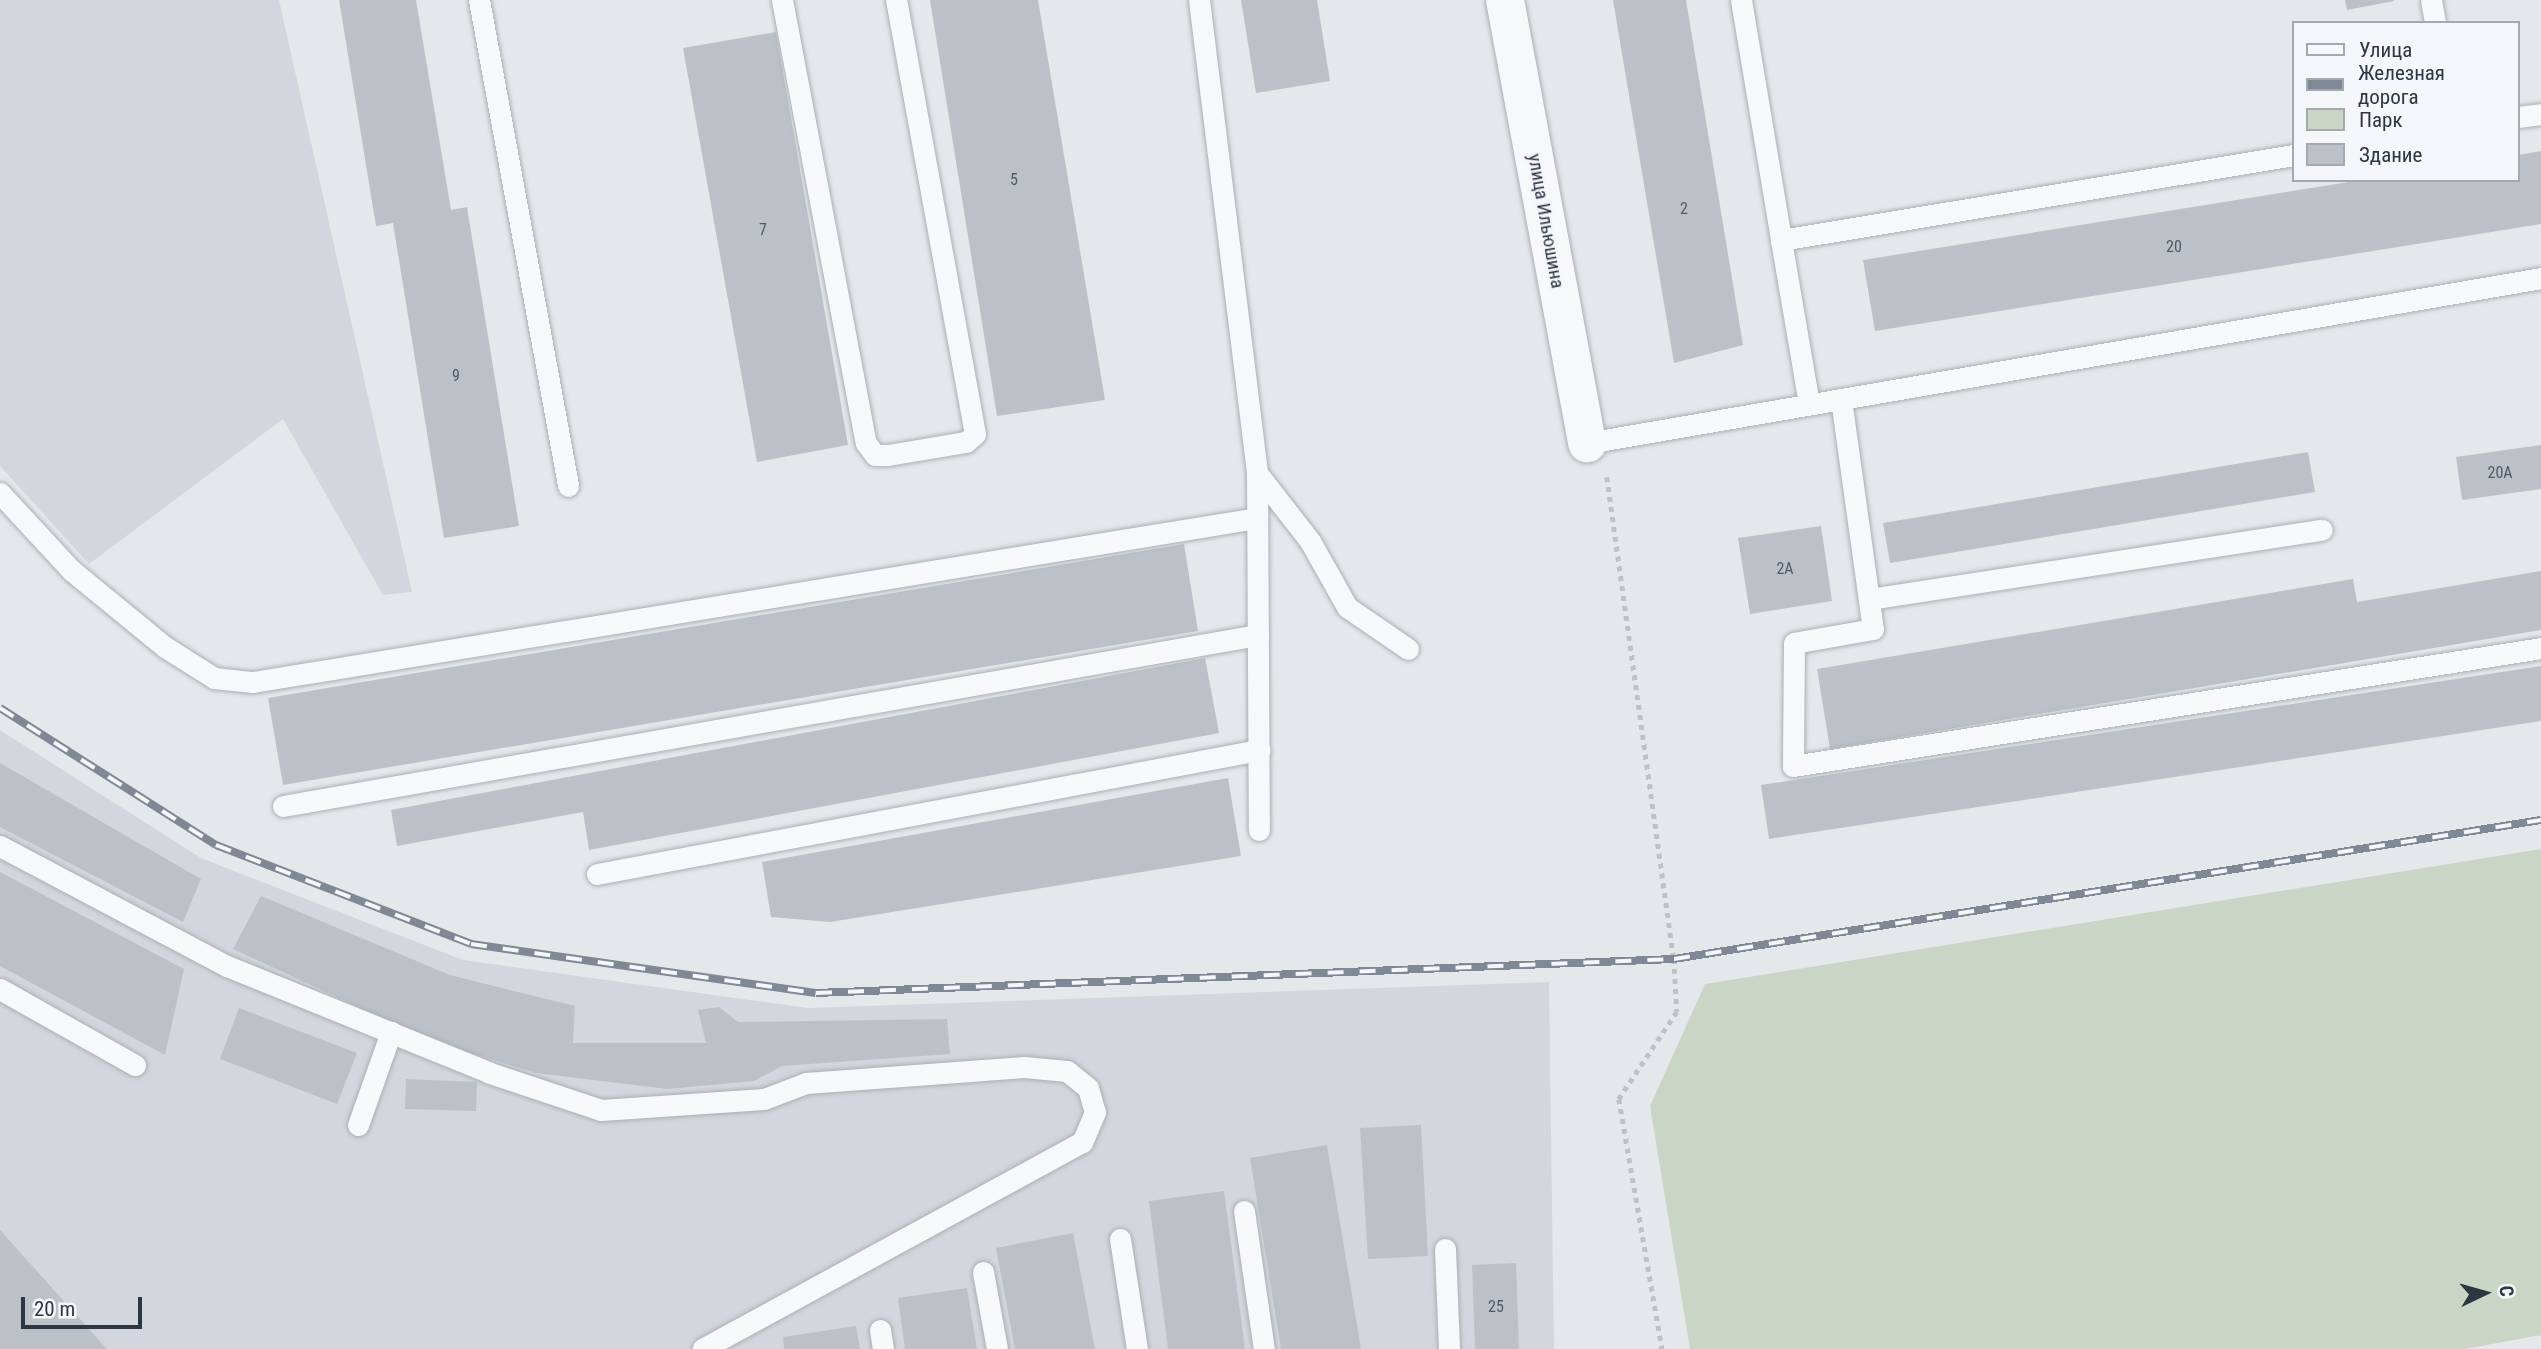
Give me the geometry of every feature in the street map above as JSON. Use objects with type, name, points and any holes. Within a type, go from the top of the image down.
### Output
[{"type":"street","name":"улица Ильюшина","points":[[1505,0],[1587,443]]},
{"type":"lane","points":[[479,0],[568,486]]},
{"type":"lane","points":[[782,0],[866,443],[875,455],[888,455],[966,442],[975,434],[896,0]]},
{"type":"lane","points":[[1199,0],[1257,473],[1259,830]]},
{"type":"lane","points":[[1741,0],[1809,404]]},
{"type":"lane","points":[[2431,0],[2435,21]]},
{"type":"lane","points":[[2520,117],[2541,114]]},
{"type":"lane","points":[[1782,240],[2292,155]]},
{"type":"lane","points":[[1587,443],[2541,278]]},
{"type":"lane","points":[[1841,399],[1873,629],[1794,643],[1793,766],[2541,648]]},
{"type":"lane","points":[[1257,473],[1310,541],[1347,607],[1408,649]]},
{"type":"lane","points":[[0,492],[71,570],[165,647],[215,678],[253,682],[1257,518]]},
{"type":"lane","points":[[1869,599],[2322,530]]},
{"type":"lane","points":[[283,806],[1258,635]]},
{"type":"lane","points":[[597,874],[1259,750]]},
{"type":"lane","points":[[0,846],[227,966],[391,1032],[601,1110],[764,1099],[806,1083],[1024,1067],[1067,1071],[1088,1088],[1095,1112],[1082,1142],[704,1349]]},
{"type":"lane","points":[[0,989],[135,1065]]},
{"type":"lane","points":[[358,1125],[391,1032]]},
{"type":"lane","points":[[1244,1211],[1264,1349]]},
{"type":"lane","points":[[1120,1239],[1137,1349]]},
{"type":"lane","points":[[1445,1249],[1449,1349]]},
{"type":"lane","points":[[983,1272],[997,1349]]},
{"type":"path","points":[[1587,443],[1607,476],[1674,959],[1677,1012],[1619,1099],[1662,1349]]},
{"type":"shaded area","points":[[0,0],[279,0],[412,592],[383,595],[283,419],[89,564],[0,466]]},
{"type":"shaded area","points":[[0,730],[201,858],[463,960],[808,1008],[1549,982],[1554,1349],[0,1349]]},
{"type":"green space","points":[[2541,849],[2541,1335],[2465,1349],[1690,1349],[1650,1106],[1705,984]]},
{"type":"building","points":[[339,0],[416,0],[451,210],[467,207],[519,526],[444,538],[393,223],[376,226]]},
{"type":"building","points":[[930,0],[1038,0],[1105,400],[997,416]]},
{"type":"building","points":[[1241,0],[1317,0],[1330,81],[1256,93]]},
{"type":"building","points":[[1613,0],[1686,0],[1743,345],[1674,363]]},
{"type":"building","points":[[2345,0],[2394,0],[2394,1],[2347,10]]},
{"type":"building","points":[[776,32],[848,445],[757,462],[683,48]]},
{"type":"building","points":[[2541,151],[2541,224],[1875,331],[1863,260],[2349,182],[2520,182],[2520,155]]},
{"type":"building","points":[[2541,445],[2541,489],[2462,500],[2456,457]]},
{"type":"building","points":[[2308,452],[2315,492],[1890,563],[1883,523]]},
{"type":"building","points":[[1821,526],[1832,601],[1750,614],[1738,538]]},
{"type":"building","points":[[1184,544],[1198,631],[283,785],[268,698]]},
{"type":"building","points":[[2541,571],[2541,630],[1830,749],[1817,669],[2353,579],[2357,602]]},
{"type":"building","points":[[1205,658],[1219,733],[589,850],[583,812],[397,846],[391,810]]},
{"type":"building","points":[[2541,666],[2541,721],[1769,839],[1761,785]]},
{"type":"building","points":[[0,763],[201,879],[183,922],[0,827]]},
{"type":"building","points":[[1228,778],[1241,856],[830,922],[771,917],[762,862]]},
{"type":"building","points":[[0,872],[184,969],[165,1055],[0,966]]},
{"type":"building","points":[[261,896],[450,975],[575,1006],[573,1043],[706,1043],[698,1010],[719,1007],[738,1022],[947,1019],[950,1054],[782,1066],[754,1081],[667,1089],[536,1073],[432,1041],[233,949]]},
{"type":"building","points":[[239,1008],[357,1053],[337,1104],[220,1059]]},
{"type":"building","points":[[406,1079],[477,1082],[476,1111],[405,1109]]},
{"type":"building","points":[[1421,1125],[1428,1256],[1368,1259],[1360,1128]]},
{"type":"building","points":[[1327,1145],[1361,1349],[1281,1349],[1250,1158]]},
{"type":"building","points":[[1224,1191],[1245,1349],[1168,1349],[1149,1201]]},
{"type":"building","points":[[0,1230],[107,1349],[0,1349]]},
{"type":"building","points":[[1073,1233],[1095,1349],[1015,1349],[996,1248]]},
{"type":"building","points":[[1516,1263],[1519,1349],[1475,1349],[1472,1265]]},
{"type":"building","points":[[967,1288],[977,1349],[905,1349],[898,1298]]},
{"type":"building","points":[[856,1326],[860,1349],[784,1349],[783,1337]]},
{"type":"railway","points":[[0,708],[216,845],[471,944],[816,993],[1674,959],[2541,820]]}]
